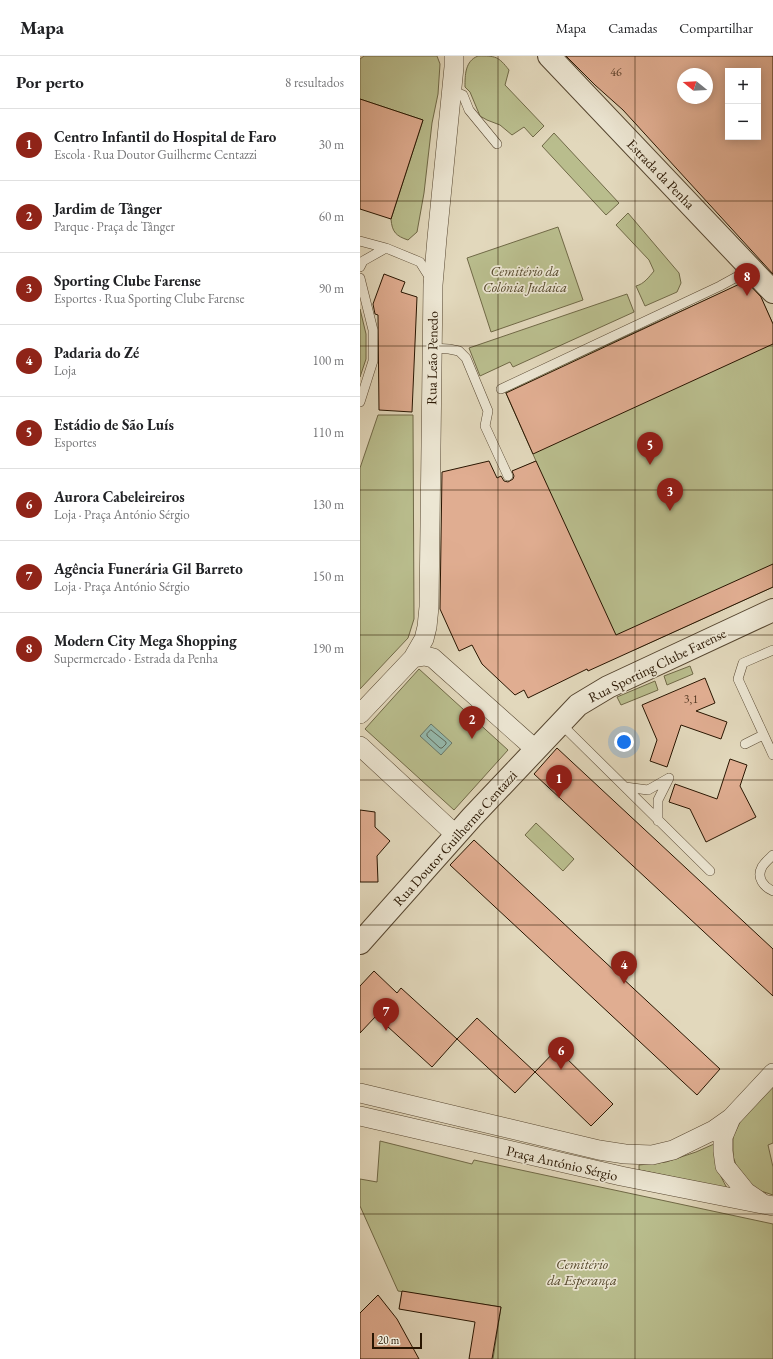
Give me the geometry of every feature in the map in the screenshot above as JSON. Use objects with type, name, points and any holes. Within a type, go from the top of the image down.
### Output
[{"type":"street","name":"Rua Leão Penedo","points":[[360,714],[413,658],[424,639],[427,627],[429,607],[433,285],[452,91],[454,56]]},
{"type":"street","name":"Estrada da Penha","points":[[549,56],[773,292]]},
{"type":"street","name":"Rua Sporting Clube Farense","points":[[555,728],[578,705],[608,687],[773,610]]},
{"type":"street","points":[[413,658],[424,656],[433,658],[535,749]]},
{"type":"street","name":"Rua Doutor Guilherme Centazzi","points":[[360,943],[456,835],[555,728]]},
{"type":"street","points":[[360,746],[456,835]]},
{"type":"street","name":"Praça António Sérgio","points":[[360,1093],[599,1150],[625,1154],[652,1155],[673,1150],[714,1130],[730,1118],[773,1073]]},
{"type":"street","name":"Praça António Sérgio","points":[[360,1116],[621,1176],[769,1206]]},
{"type":"street","name":"Praça António Sérgio","points":[[730,1118],[723,1137],[725,1166],[746,1192],[769,1206]]},
{"type":"lane","points":[[452,91],[463,95],[469,110],[497,144]]},
{"type":"lane","points":[[360,241],[386,248],[420,262],[433,285]]},
{"type":"lane","points":[[360,267],[363,262],[386,248]]},
{"type":"lane","points":[[501,389],[720,286],[751,269]]},
{"type":"lane","points":[[360,278],[373,330],[373,361],[360,402]]},
{"type":"lane","points":[[432,348],[459,350],[466,358],[488,411],[485,426],[508,476]]},
{"type":"lane","points":[[773,650],[743,663],[738,679],[773,755]]},
{"type":"lane","points":[[555,728],[625,787],[710,871]]},
{"type":"lane","points":[[745,744],[763,735]]},
{"type":"lane","points":[[625,787],[648,790],[669,778],[658,800],[658,821]]},
{"type":"lane","points":[[773,855],[761,867],[760,879],[766,887],[773,891]]},
{"type":"green space","points":[[364,56],[437,56],[440,64],[438,94],[432,123],[424,193],[417,232],[408,240],[395,233],[392,227],[391,219],[423,120],[360,99],[360,59]]},
{"type":"green space","points":[[478,56],[489,56],[499,59],[509,70],[505,85],[544,126],[533,137],[524,127],[512,135],[500,125],[480,116],[470,92],[465,87],[468,65],[470,61]]},
{"type":"green space","points":[[554,133],[619,203],[606,215],[542,146]]},
{"type":"green space","points":[[628,213],[679,273],[681,283],[677,292],[645,306],[636,286],[644,282],[654,271],[649,260],[616,225]]},
{"type":"green space","name":"Cemitério da Colónia Judaica","points":[[558,227],[583,300],[491,332],[467,258]]},
{"type":"green space","points":[[752,279],[773,324],[773,587],[634,650],[627,636],[597,649],[516,470],[536,461],[505,391]]},
{"type":"green space","points":[[627,294],[634,312],[513,367],[510,362],[480,376],[469,348]]},
{"type":"green space","points":[[360,309],[366,334],[366,359],[360,377]]},
{"type":"green space","points":[[378,415],[413,415],[414,619],[408,638],[360,689],[360,468]]},
{"type":"green space","points":[[690,666],[693,674],[667,685],[664,676]]},
{"type":"green space","points":[[419,669],[508,750],[454,810],[365,729]]},
{"type":"green space","points":[[655,681],[658,690],[621,705],[617,697]]},
{"type":"green space","points":[[536,823],[574,859],[563,871],[525,835]]},
{"type":"green space","points":[[773,1085],[773,1143],[768,1145],[773,1167],[773,1195],[752,1188],[739,1174],[733,1156],[733,1136],[741,1120]]},
{"type":"green space","name":"Cemitério da Esperança","points":[[380,1141],[472,1164],[474,1160],[773,1224],[773,1359],[493,1359],[501,1307],[398,1291],[360,1206],[360,1179],[377,1182]]},
{"type":"green space","points":[[714,1144],[717,1167],[727,1188],[639,1170],[639,1165],[666,1162]]},
{"type":"water","points":[[431,724],[452,743],[441,755],[420,736]]},
{"type":"building","points":[[566,56],[773,56],[773,274],[623,110]]},
{"type":"building","points":[[360,99],[423,120],[391,219],[360,209]]},
{"type":"building","points":[[384,274],[405,282],[401,292],[417,297],[412,412],[379,410],[378,315],[375,314],[373,304]]},
{"type":"building","points":[[746,281],[761,297],[773,324],[773,344],[533,454],[506,393]]},
{"type":"building","points":[[489,461],[497,478],[501,476],[504,481],[508,482],[513,479],[514,476],[512,471],[536,461],[616,635],[773,564],[773,587],[588,671],[587,669],[528,698],[524,690],[515,695],[482,664],[472,645],[459,651],[440,609],[442,472]]},
{"type":"building","points":[[705,678],[715,703],[696,711],[727,722],[721,739],[681,725],[667,767],[650,761],[657,740],[642,705]]},
{"type":"building","points":[[557,748],[773,949],[773,996],[534,774]]},
{"type":"building","points":[[730,759],[747,765],[740,786],[756,817],[706,842],[690,809],[669,802],[675,784],[717,799]]},
{"type":"building","points":[[360,810],[375,812],[375,827],[390,841],[377,856],[378,882],[360,882]]},
{"type":"building","points":[[474,840],[720,1069],[697,1095],[450,865]]},
{"type":"building","points":[[374,971],[397,993],[401,988],[457,1039],[432,1067],[376,1016],[360,1033],[360,986]]},
{"type":"building","points":[[477,1018],[535,1072],[515,1093],[457,1039]]},
{"type":"building","points":[[557,1049],[613,1104],[591,1126],[535,1072]]},
{"type":"building","points":[[402,1291],[501,1307],[492,1359],[469,1359],[475,1322],[399,1309]]},
{"type":"building","points":[[378,1295],[397,1319],[419,1359],[360,1359],[360,1313]]},
{"type":"place","name":"Modern City Mega Shopping","points":[[747,296]]},
{"type":"place","name":"Estádio de São Luís","points":[[650,465]]},
{"type":"place","name":"Sporting Clube Farense","points":[[670,511]]},
{"type":"place","name":"Jardim de Tânger","points":[[472,739]]},
{"type":"place","name":"Centro Infantil do Hospital de Faro","points":[[559,798]]},
{"type":"place","name":"Padaria do Zé","points":[[624,984]]},
{"type":"place","name":"Agência Funerária Gil Barreto","points":[[386,1031]]},
{"type":"place","name":"Aurora Cabeleireiros","points":[[561,1070]]}]
